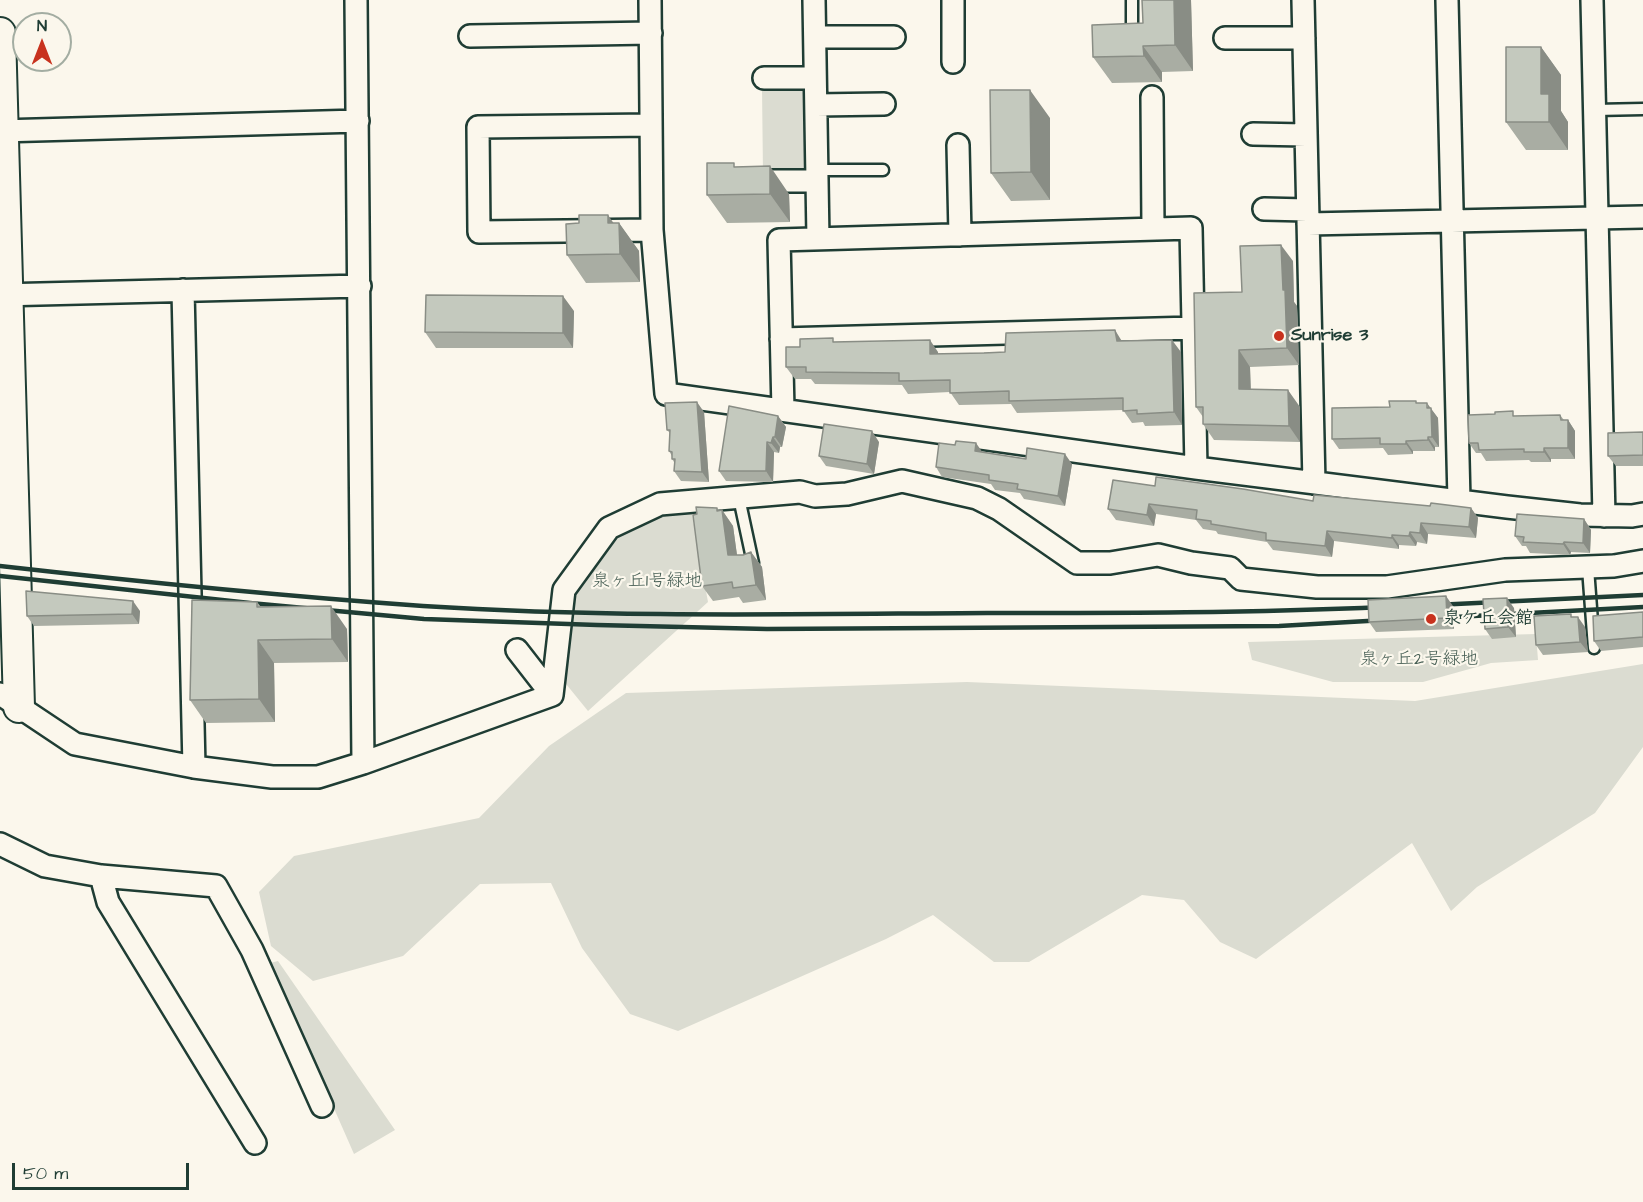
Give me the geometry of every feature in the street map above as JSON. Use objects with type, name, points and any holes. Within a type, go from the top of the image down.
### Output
[{"type":"street","points":[[356,0],[363,763]]},
{"type":"street","points":[[650,0],[652,230],[666,394],[1196,468],[1549,512],[1604,516],[1643,514]]},
{"type":"street","points":[[814,0],[818,239]]},
{"type":"street","points":[[953,0],[953,62]]},
{"type":"street","points":[[1303,0],[1314,483]]},
{"type":"street","points":[[1447,0],[1459,500]]},
{"type":"street","points":[[1592,0],[1604,516]]},
{"type":"street","points":[[0,33],[10,700],[75,744],[194,767],[272,777],[318,777],[552,695]]},
{"type":"street","points":[[470,36],[651,33]]},
{"type":"street","points":[[814,37],[894,37]]},
{"type":"street","points":[[1225,38],[1304,38]]},
{"type":"street","points":[[764,78],[815,78]]},
{"type":"street","points":[[1152,97],[1153,229]]},
{"type":"street","points":[[816,105],[884,104]]},
{"type":"street","points":[[2,131],[358,121]]},
{"type":"street","points":[[651,125],[478,127],[479,232],[652,230]]},
{"type":"street","points":[[1253,134],[1306,135]]},
{"type":"street","points":[[958,145],[960,235]]},
{"type":"street","points":[[767,181],[817,175]]},
{"type":"street","points":[[1264,209],[1308,217],[1452,221],[1643,217]]},
{"type":"street","points":[[783,410],[779,240],[1191,228],[1196,468]]},
{"type":"street","points":[[4,295],[360,286]]},
{"type":"street","points":[[183,290],[194,767]]},
{"type":"street","points":[[781,339],[1193,328]]},
{"type":"street","points":[[552,695],[564,590],[609,528],[660,504],[800,492],[814,496],[847,494],[902,481],[976,498],[999,509],[1077,562],[1110,563],[1158,555],[1191,563],[1230,568],[1241,579],[1317,587],[1387,587],[1505,570],[1588,568],[1643,561]]},
{"type":"street","points":[[517,650],[552,695]]},
{"type":"street","points":[[0,844],[45,866],[101,876],[216,886],[252,950],[322,1106]]},
{"type":"street","points":[[101,876],[108,902],[255,1143]]},
{"type":"lane","points":[[1132,0],[1132,44]]},
{"type":"lane","points":[[1594,110],[1643,110]]},
{"type":"lane","points":[[817,175],[883,170]]},
{"type":"lane","points":[[739,498],[753,562]]},
{"type":"lane","points":[[1588,568],[1594,648]]},
{"type":"green space","points":[[804,87],[808,93],[809,169],[805,174],[763,174],[762,88]]},
{"type":"green space","name":"泉ヶ丘1号緑地","points":[[691,508],[708,602],[588,711],[562,679],[574,587],[612,533],[661,509]]},
{"type":"green space","name":"泉ヶ丘2号緑地","points":[[1536,634],[1538,660],[1491,663],[1423,682],[1333,682],[1252,660],[1248,642]]},
{"type":"green space","points":[[1643,664],[1643,747],[1595,813],[1477,887],[1451,911],[1412,843],[1256,959],[1220,942],[1184,900],[1142,895],[1029,962],[994,962],[933,915],[886,939],[678,1031],[630,1014],[582,948],[551,883],[480,884],[403,956],[313,981],[271,946],[259,892],[294,856],[479,818],[549,746],[626,693],[967,682],[1415,701]]},
{"type":"green space","points":[[278,961],[395,1130],[354,1154],[270,963]]},
{"type":"building","points":[[1142,0],[1174,0],[1175,45],[1143,46],[1144,56],[1093,57],[1092,25],[1143,23]]},
{"type":"building","points":[[1506,47],[1541,47],[1541,94],[1549,94],[1549,122],[1506,122]]},
{"type":"building","points":[[990,90],[1030,90],[1031,172],[991,173]]},
{"type":"building","points":[[707,163],[734,163],[734,167],[770,166],[770,194],[707,195]]},
{"type":"building","points":[[579,215],[608,215],[608,223],[619,223],[620,254],[567,255],[566,224],[579,223]]},
{"type":"building","points":[[1281,245],[1287,348],[1239,350],[1239,389],[1288,390],[1289,426],[1203,424],[1203,407],[1196,407],[1194,293],[1242,292],[1240,246]]},
{"type":"building","points":[[426,295],[563,296],[563,333],[425,332]]},
{"type":"building","points":[[1115,330],[1117,341],[1172,340],[1174,412],[1137,414],[1137,410],[1123,411],[1123,398],[1009,401],[1009,391],[950,393],[950,380],[899,381],[899,373],[806,372],[806,367],[786,367],[786,347],[800,347],[800,339],[833,338],[833,342],[930,340],[930,354],[984,353],[1005,352],[1006,333]]},
{"type":"building","points":[[1389,401],[1427,403],[1427,408],[1431,408],[1432,437],[1428,437],[1428,440],[1406,441],[1406,444],[1380,444],[1380,438],[1332,439],[1332,408],[1390,407]]},
{"type":"building","points":[[697,402],[702,472],[674,471],[675,459],[672,459],[672,452],[669,451],[670,430],[667,430],[665,403]]},
{"type":"building","points":[[729,406],[778,416],[775,437],[771,443],[767,442],[766,471],[719,471]]},
{"type":"building","points":[[1513,411],[1513,416],[1560,415],[1561,420],[1568,420],[1568,448],[1544,448],[1544,452],[1524,452],[1524,449],[1479,450],[1478,443],[1469,443],[1468,415]]},
{"type":"building","points":[[824,424],[872,431],[867,464],[819,456]]},
{"type":"building","points":[[1643,432],[1643,455],[1608,456],[1608,433]]},
{"type":"building","points":[[956,441],[976,443],[975,451],[1026,459],[1027,448],[1065,454],[1058,496],[1017,489],[1018,484],[989,480],[989,475],[936,467],[939,443],[955,445]]},
{"type":"building","points":[[1156,477],[1313,501],[1314,495],[1471,508],[1469,527],[1421,523],[1420,533],[1410,532],[1409,536],[1392,535],[1392,538],[1327,531],[1325,546],[1266,540],[1266,533],[1211,524],[1211,521],[1196,519],[1197,510],[1149,504],[1147,515],[1108,509],[1113,480],[1155,486]]},
{"type":"building","points":[[696,507],[722,510],[728,555],[743,555],[751,552],[756,585],[733,588],[732,582],[702,586],[693,515],[697,514]]},
{"type":"building","points":[[1517,514],[1584,519],[1583,543],[1523,542],[1524,537],[1515,536]]},
{"type":"building","points":[[26,591],[133,601],[132,614],[27,616]]},
{"type":"building","points":[[1446,596],[1447,618],[1369,622],[1368,600]]},
{"type":"building","points":[[1507,598],[1508,627],[1485,629],[1483,599]]},
{"type":"building","points":[[192,600],[257,602],[257,607],[331,606],[332,639],[258,640],[259,699],[190,700]]},
{"type":"building","points":[[1643,612],[1643,637],[1594,641],[1593,616]]},
{"type":"building","points":[[1571,614],[1571,617],[1578,617],[1580,642],[1536,645],[1534,616]]},
{"type":"railway","points":[[0,566],[317,598],[493,610],[705,614],[1136,613],[1384,607]]},
{"type":"railway","points":[[0,576],[424,619],[597,625],[767,629],[1279,626],[1385,620]]},
{"type":"railway","points":[[1435,605],[1643,595]]},
{"type":"railway","points":[[1436,618],[1643,607]]},
{"type":"place","name":"Sunrise 3","points":[[1279,336]]},
{"type":"place","name":"泉ケ丘会館","points":[[1431,619]]}]
